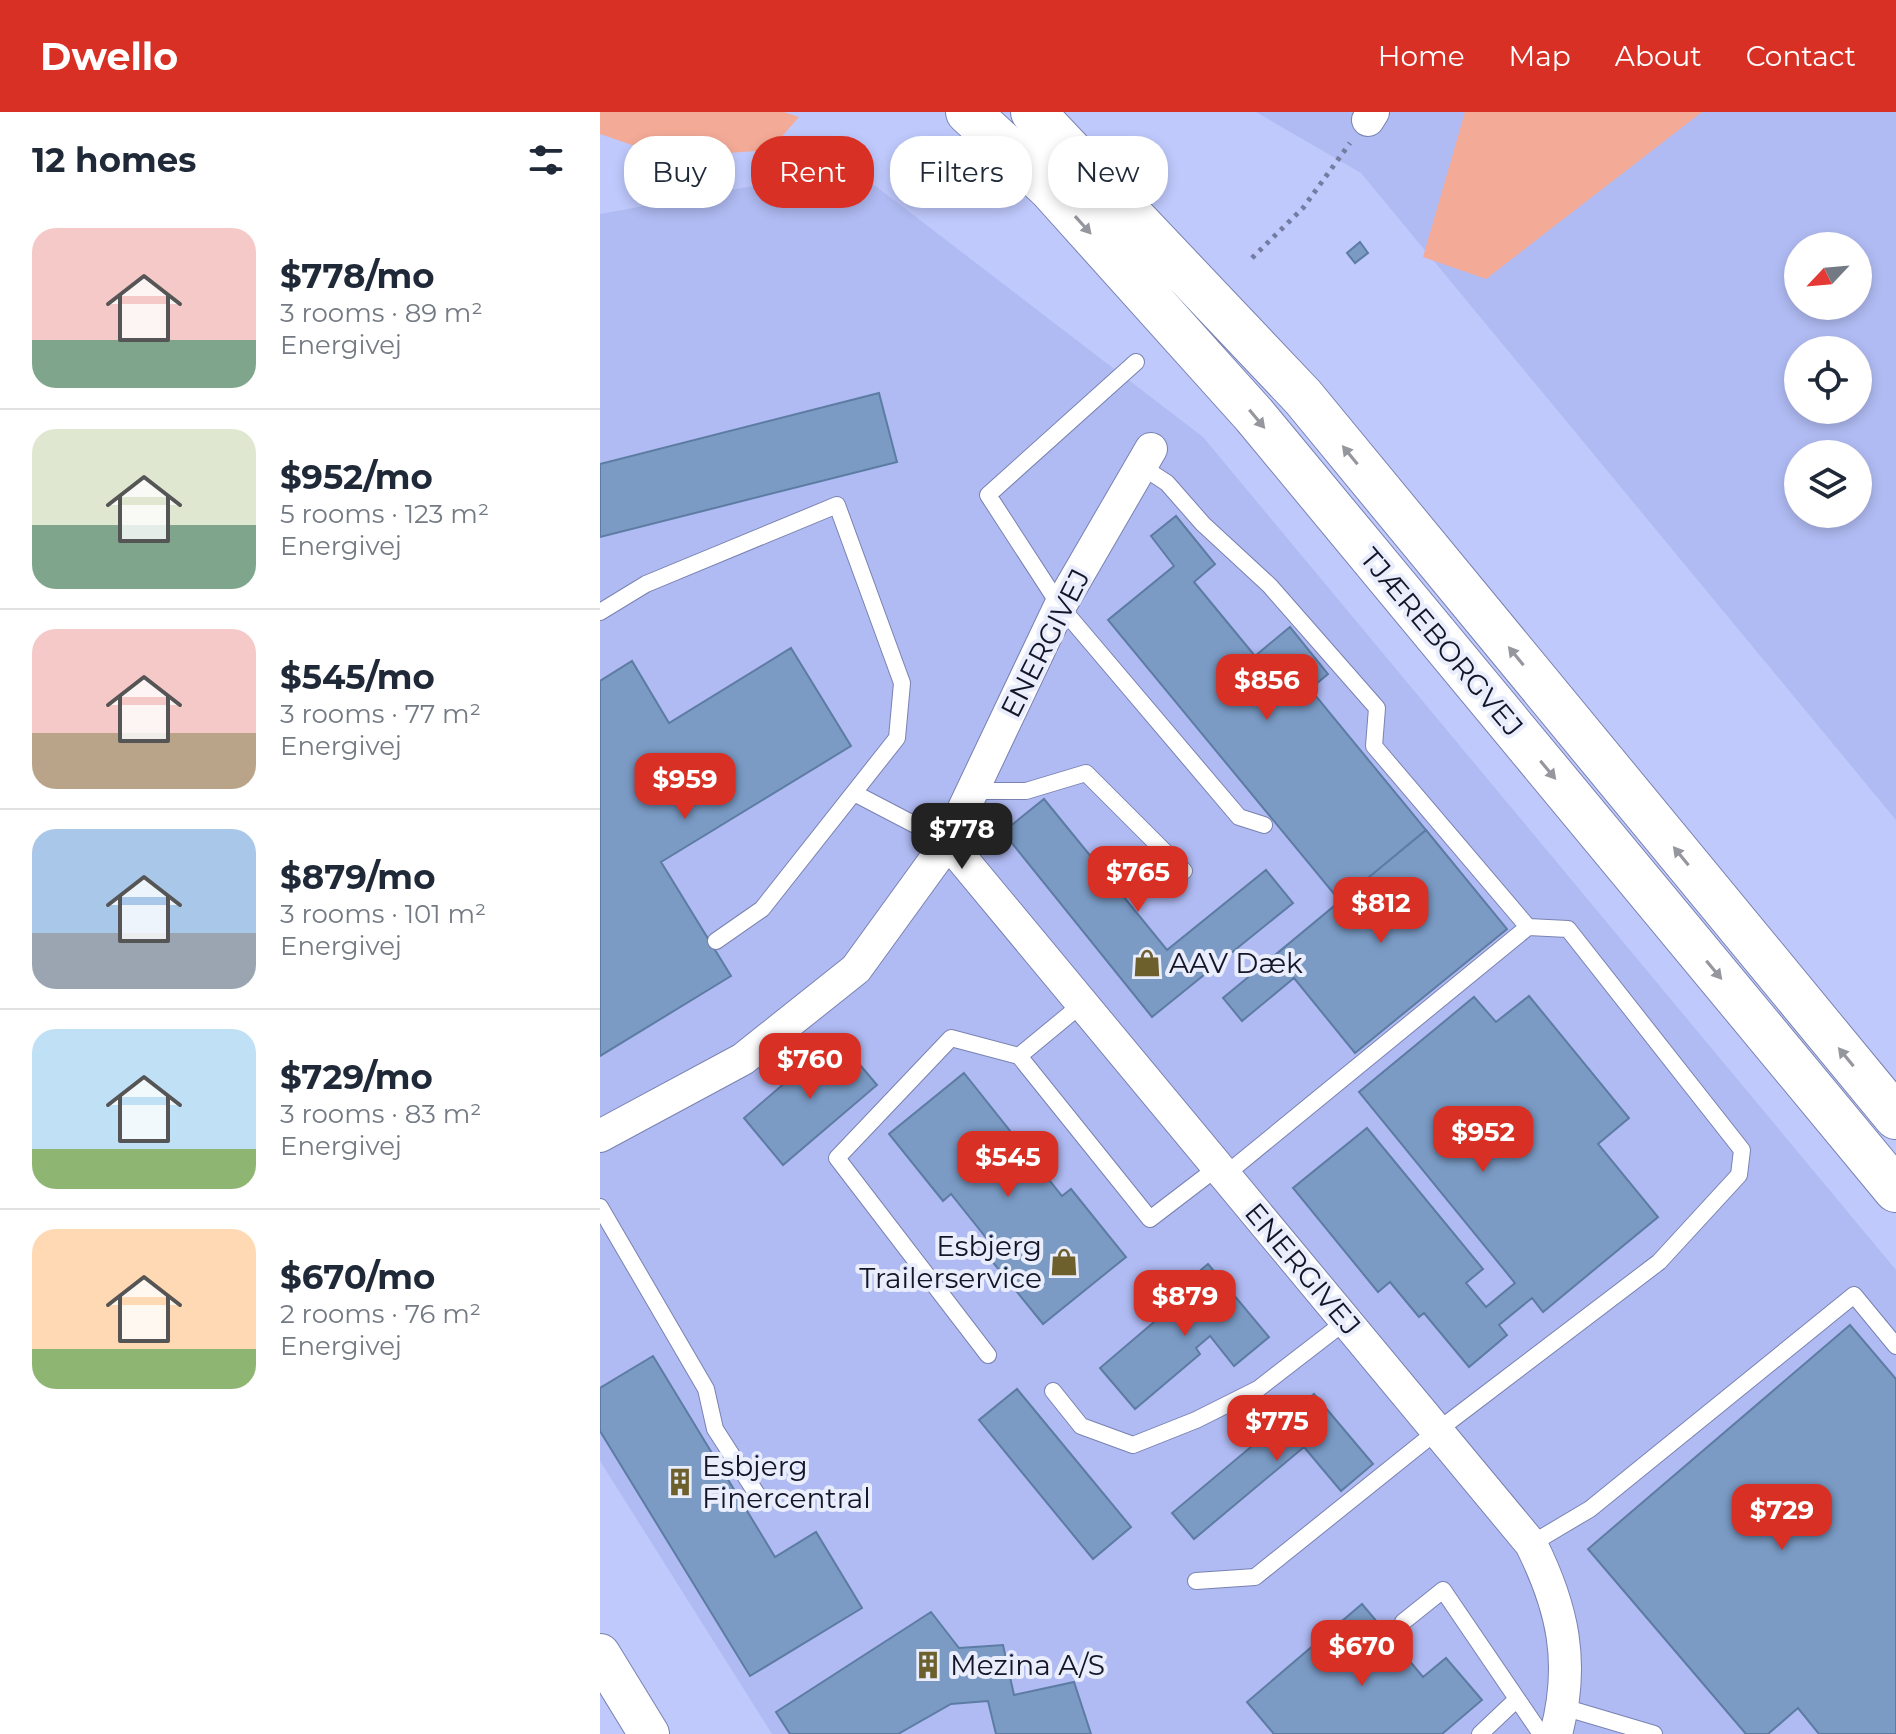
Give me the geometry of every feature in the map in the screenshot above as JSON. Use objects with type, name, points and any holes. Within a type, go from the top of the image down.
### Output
[{"type":"highway","name":"TJÆREBORGVEJ","points":[[968,112],[1050,188],[1254,415],[1896,1190]]},
{"type":"highway","name":"TJÆREBORGVEJ","points":[[1033,112],[1303,397],[1896,1117]]},
{"type":"street","name":"ENERGIVEJ","points":[[600,1136],[743,1059],[856,969],[948,842],[1060,606],[1146,457]]},
{"type":"street","name":"ENERGIVEJ","points":[[948,842],[1531,1544],[1550,1582],[1561,1623],[1566,1665],[1560,1720]]},
{"type":"street","points":[[600,1654],[649,1734]]},
{"type":"lane","points":[[1136,362],[988,495],[1060,606],[1239,817],[1264,825]]},
{"type":"lane","points":[[1146,457],[1203,524],[1270,586],[1377,708],[1374,746],[1528,927]]},
{"type":"lane","points":[[600,612],[646,584],[837,505],[902,683],[897,738],[762,909],[716,941]]},
{"type":"lane","points":[[972,791],[1026,791],[1086,773],[1184,871]]},
{"type":"lane","points":[[854,793],[948,842]]},
{"type":"lane","points":[[988,1355],[837,1158],[951,1038],[1019,1056],[1150,1219],[1221,1171],[1528,927],[1568,929],[1742,1150],[1739,1175],[1659,1262],[1437,1431],[1255,1577],[1196,1581]]},
{"type":"lane","points":[[1019,1056],[1082,1004]]},
{"type":"lane","points":[[600,1207],[706,1389],[715,1429],[760,1499]]},
{"type":"lane","points":[[1531,1544],[1590,1509],[1854,1295],[1896,1346]]},
{"type":"lane","points":[[1053,1391],[1081,1426],[1133,1445],[1196,1420],[1258,1389],[1346,1321]]},
{"type":"lane","points":[[1403,1622],[1443,1590],[1541,1734]]},
{"type":"lane","points":[[1480,1734],[1517,1699]]},
{"type":"lane","points":[[1560,1720],[1654,1734]]},
{"type":"path","points":[[1252,258],[1303,208],[1370,116]]},
{"type":"shaded area","points":[[600,112],[784,112],[799,117],[782,136],[751,136],[751,151],[735,152],[735,136],[624,136],[624,142],[600,134]]},
{"type":"shaded area","points":[[1256,112],[1896,112],[1896,820],[1361,173]]},
{"type":"shaded area","points":[[1465,112],[1702,112],[1486,279],[1423,257]]},
{"type":"shaded area","points":[[874,185],[890,197],[890,208],[904,208],[1203,437],[1896,1270],[1896,1734],[772,1734],[600,1461],[600,214],[633,208],[735,208],[735,189],[751,186],[751,208],[874,208]]},
{"type":"building","points":[[1360,242],[1368,253],[1355,263],[1347,253]]},
{"type":"building","points":[[879,393],[897,462],[600,537],[600,464]]},
{"type":"building","points":[[1176,516],[1215,564],[1194,582],[1255,656],[1290,627],[1328,674],[1310,689],[1426,830],[1340,901],[1108,620],[1174,566],[1151,536]]},
{"type":"building","points":[[791,648],[851,746],[661,862],[731,976],[600,1056],[600,681],[632,661],[669,723]]},
{"type":"building","points":[[1044,799],[1167,950],[1266,870],[1293,903],[1152,1017],[1003,832]]},
{"type":"building","points":[[1426,830],[1507,929],[1355,1053],[1294,978],[1242,1021],[1223,998]]},
{"type":"building","points":[[1529,996],[1629,1118],[1598,1144],[1658,1217],[1543,1312],[1532,1298],[1499,1325],[1507,1335],[1469,1367],[1424,1313],[1419,1317],[1390,1282],[1378,1292],[1293,1188],[1367,1128],[1483,1269],[1466,1283],[1486,1307],[1515,1283],[1359,1092],[1474,997],[1496,1022]]},
{"type":"building","points":[[837,1038],[877,1085],[783,1165],[744,1118]]},
{"type":"building","points":[[964,1073],[1062,1196],[1071,1189],[1126,1257],[1043,1324],[991,1260],[999,1254],[951,1194],[943,1201],[889,1134]]},
{"type":"building","points":[[1208,1264],[1269,1337],[1234,1366],[1210,1336],[1196,1348],[1200,1354],[1135,1409],[1100,1368],[1167,1311],[1177,1322],[1190,1312],[1174,1293]]},
{"type":"building","points":[[1850,1325],[1896,1379],[1896,1734],[1819,1734],[1798,1708],[1768,1734],[1746,1734],[1588,1549]]},
{"type":"building","name":"Esbjerg Finercentral","points":[[653,1356],[775,1557],[816,1532],[862,1608],[750,1676],[600,1431],[600,1388]]},
{"type":"building","points":[[1017,1389],[1131,1527],[1093,1559],[979,1420]]},
{"type":"building","points":[[1314,1394],[1373,1464],[1341,1491],[1304,1447],[1194,1539],[1172,1513]]},
{"type":"building","points":[[1362,1604],[1423,1677],[1446,1658],[1482,1700],[1442,1734],[1274,1734],[1247,1702]]},
{"type":"building","name":"Mezina A/S","points":[[931,1612],[959,1648],[1003,1645],[1014,1695],[1074,1682],[1091,1734],[996,1734],[988,1701],[951,1704],[898,1734],[790,1734],[776,1712]]},
{"type":"place","name":"AAV Dæk","points":[[1147,963]]},
{"type":"place","name":"Esbjerg Trailerservice","points":[[1064,1262]]},
{"type":"place","name":"Esbjerg Finercentral","points":[[680,1482]]},
{"type":"place","name":"Mezina A/S","points":[[928,1665]]}]
